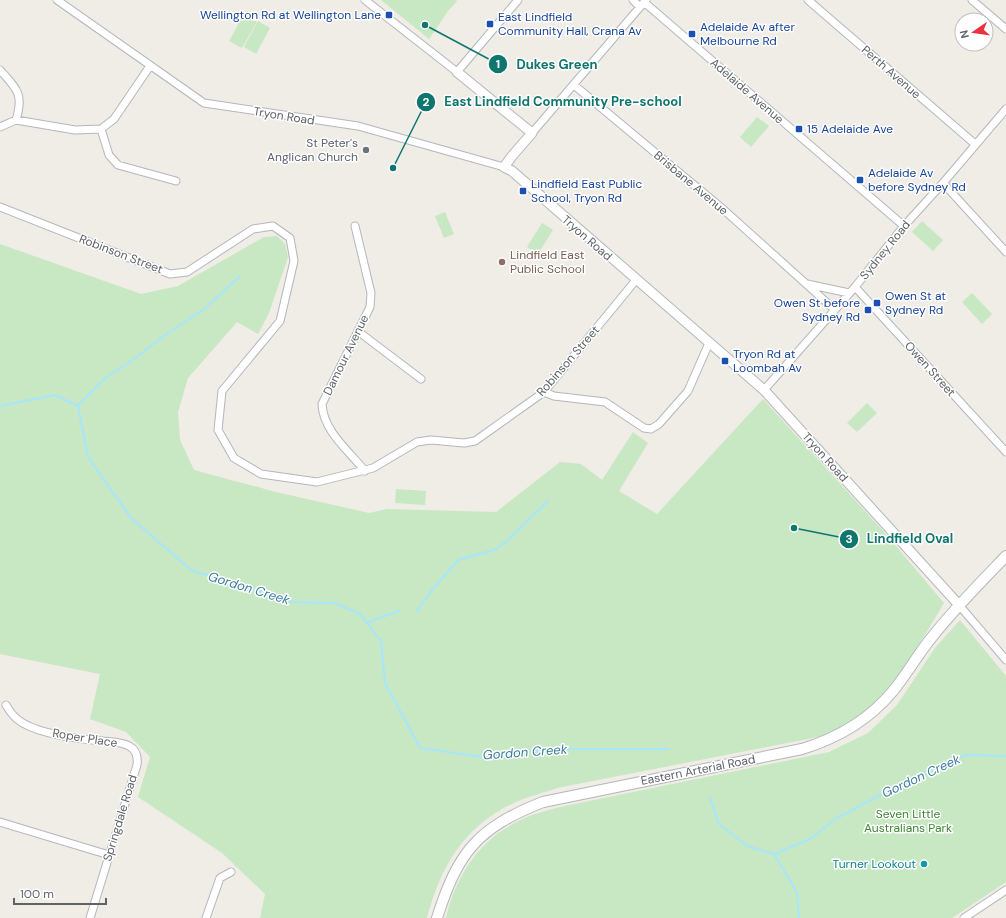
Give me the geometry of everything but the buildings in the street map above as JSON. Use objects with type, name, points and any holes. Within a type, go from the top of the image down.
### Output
[{"type":"main road","name":"Eastern Arterial Road","points":[[437,918],[458,863],[477,840],[513,813],[543,802],[802,749],[836,736],[867,717],[888,696],[959,605],[1006,556]]},
{"type":"street","name":"Tryon Road","points":[[58,0],[204,103],[358,126],[504,167],[512,171],[764,390],[959,605],[1006,660]]},
{"type":"street","points":[[364,0],[457,72],[532,133]]},
{"type":"street","points":[[457,72],[518,0]]},
{"type":"street","name":"Adelaide Avenue","points":[[633,0],[643,3],[904,226]]},
{"type":"street","name":"Perth Avenue","points":[[808,0],[975,144]]},
{"type":"street","points":[[972,0],[1006,29]]},
{"type":"street","points":[[504,167],[643,3]]},
{"type":"street","points":[[0,127],[16,120],[75,130],[101,129],[114,119],[150,66]]},
{"type":"street","points":[[0,70],[14,86],[21,103],[16,120]]},
{"type":"street","name":"Brisbane Avenue","points":[[574,85],[728,214],[834,309]]},
{"type":"street","name":"Sydney Road","points":[[764,390],[855,287],[904,226],[1006,109]]},
{"type":"street","points":[[101,129],[109,155],[118,165],[176,181]]},
{"type":"street","points":[[943,183],[1006,252]]},
{"type":"street","name":"Robinson Street","points":[[0,206],[170,274],[187,272],[253,229],[273,226],[282,231],[290,238],[294,261],[280,321],[222,391],[218,430],[234,458],[261,474],[317,482],[365,471],[418,442],[431,440],[464,443],[475,442],[544,392],[636,280]]},
{"type":"street","name":"Damour Avenue","points":[[355,226],[370,293],[370,307],[322,404],[322,414],[326,424],[365,471]]},
{"type":"street","points":[[807,284],[850,292]]},
{"type":"street","name":"Owen Street","points":[[855,287],[1006,452]]},
{"type":"street","points":[[358,332],[421,379]]},
{"type":"street","points":[[544,392],[554,396],[605,402],[644,428],[652,429],[659,424],[688,391],[709,343]]},
{"type":"street","name":"Roper Place","points":[[6,705],[13,716],[21,722],[50,733],[129,746],[136,753],[137,764]]},
{"type":"street","name":"Springdale Road","points":[[90,918],[137,764]]},
{"type":"street","points":[[0,822],[109,855]]},
{"type":"street","points":[[206,918],[220,878],[231,872]]},
{"type":"street","points":[[964,918],[1006,890]]},
{"type":"green space","points":[[381,0],[457,1],[448,11],[429,39]]},
{"type":"green space","points":[[244,14],[257,22],[242,48],[229,41]]},
{"type":"green space","points":[[258,21],[270,28],[256,54],[244,47]]},
{"type":"green space","points":[[757,117],[769,126],[751,147],[740,137]]},
{"type":"green space","points":[[445,212],[454,234],[444,238],[435,216]]},
{"type":"green space","points":[[922,221],[943,240],[933,251],[912,232]]},
{"type":"green space","points":[[542,223],[553,230],[538,254],[527,247]]},
{"type":"green space","points":[[277,236],[285,244],[288,257],[269,313],[258,334],[237,322],[188,378],[178,412],[180,440],[194,470],[276,492],[369,513],[387,509],[496,512],[560,462],[581,464],[602,480],[633,432],[648,443],[619,491],[657,514],[763,399],[884,532],[944,603],[906,664],[883,693],[871,706],[854,720],[823,736],[557,788],[516,802],[498,811],[483,822],[469,835],[458,849],[448,864],[440,881],[427,918],[260,918],[265,894],[222,853],[138,797],[150,757],[126,732],[90,719],[100,674],[0,654],[0,244],[141,294],[178,286],[264,237]]},
{"type":"green space","points":[[972,293],[992,314],[982,324],[962,302]]},
{"type":"green space","points":[[867,403],[877,413],[857,432],[847,423]]},
{"type":"green space","points":[[396,489],[426,491],[425,505],[395,503]]},
{"type":"green space","name":"Seven Little Australians Park","points":[[960,620],[1006,676],[1006,882],[952,918],[446,918],[457,886],[473,858],[496,835],[525,818],[560,807],[829,752],[868,733],[897,705],[935,648]]},
{"type":"waterway","points":[[78,405],[104,379],[137,357],[166,334],[203,310],[239,277]]},
{"type":"waterway","name":"Gordon Creek","points":[[0,406],[55,395],[78,406],[88,457],[131,518],[191,570],[293,602],[335,603],[360,614],[381,641],[385,683],[420,748],[483,757],[554,749],[669,749]]},
{"type":"waterway","points":[[416,612],[432,590],[458,560],[497,549],[548,501]]},
{"type":"waterway","points":[[368,622],[399,611]]},
{"type":"waterway","name":"Gordon Creek","points":[[710,798],[719,824],[747,846],[774,854],[810,839],[837,818],[922,773],[966,755],[1006,756]]},
{"type":"waterway","points":[[774,854],[797,892],[799,918]]},
{"type":"place","name":"Wellington Rd at Wellington Lane","points":[[389,15]]},
{"type":"place","name":"East Lindfield Community Hall, Crana Av","points":[[490,24]]},
{"type":"place","name":"Dukes Green","points":[[425,25]]},
{"type":"place","name":"Adelaide Av after Melbourne Rd","points":[[692,34]]},
{"type":"place","name":"15 Adelaide Ave","points":[[799,129]]},
{"type":"place","name":"St Peter's Anglican Church","points":[[366,150]]},
{"type":"place","name":"East Lindfield Community Pre-school","points":[[393,168]]},
{"type":"place","name":"Adelaide Av before Sydney Rd","points":[[860,180]]},
{"type":"place","name":"Lindfield East Public School, Tryon Rd","points":[[523,191]]},
{"type":"place","name":"Lindfield East Public School","points":[[502,262]]},
{"type":"place","name":"Owen St at Sydney Rd","points":[[877,303]]},
{"type":"place","name":"Owen St before Sydney Rd","points":[[868,310]]},
{"type":"place","name":"Tryon Rd at Loombah Av","points":[[725,361]]},
{"type":"place","name":"Lindfield Oval","points":[[794,528]]},
{"type":"place","name":"Turner Lookout","points":[[924,864]]}]
